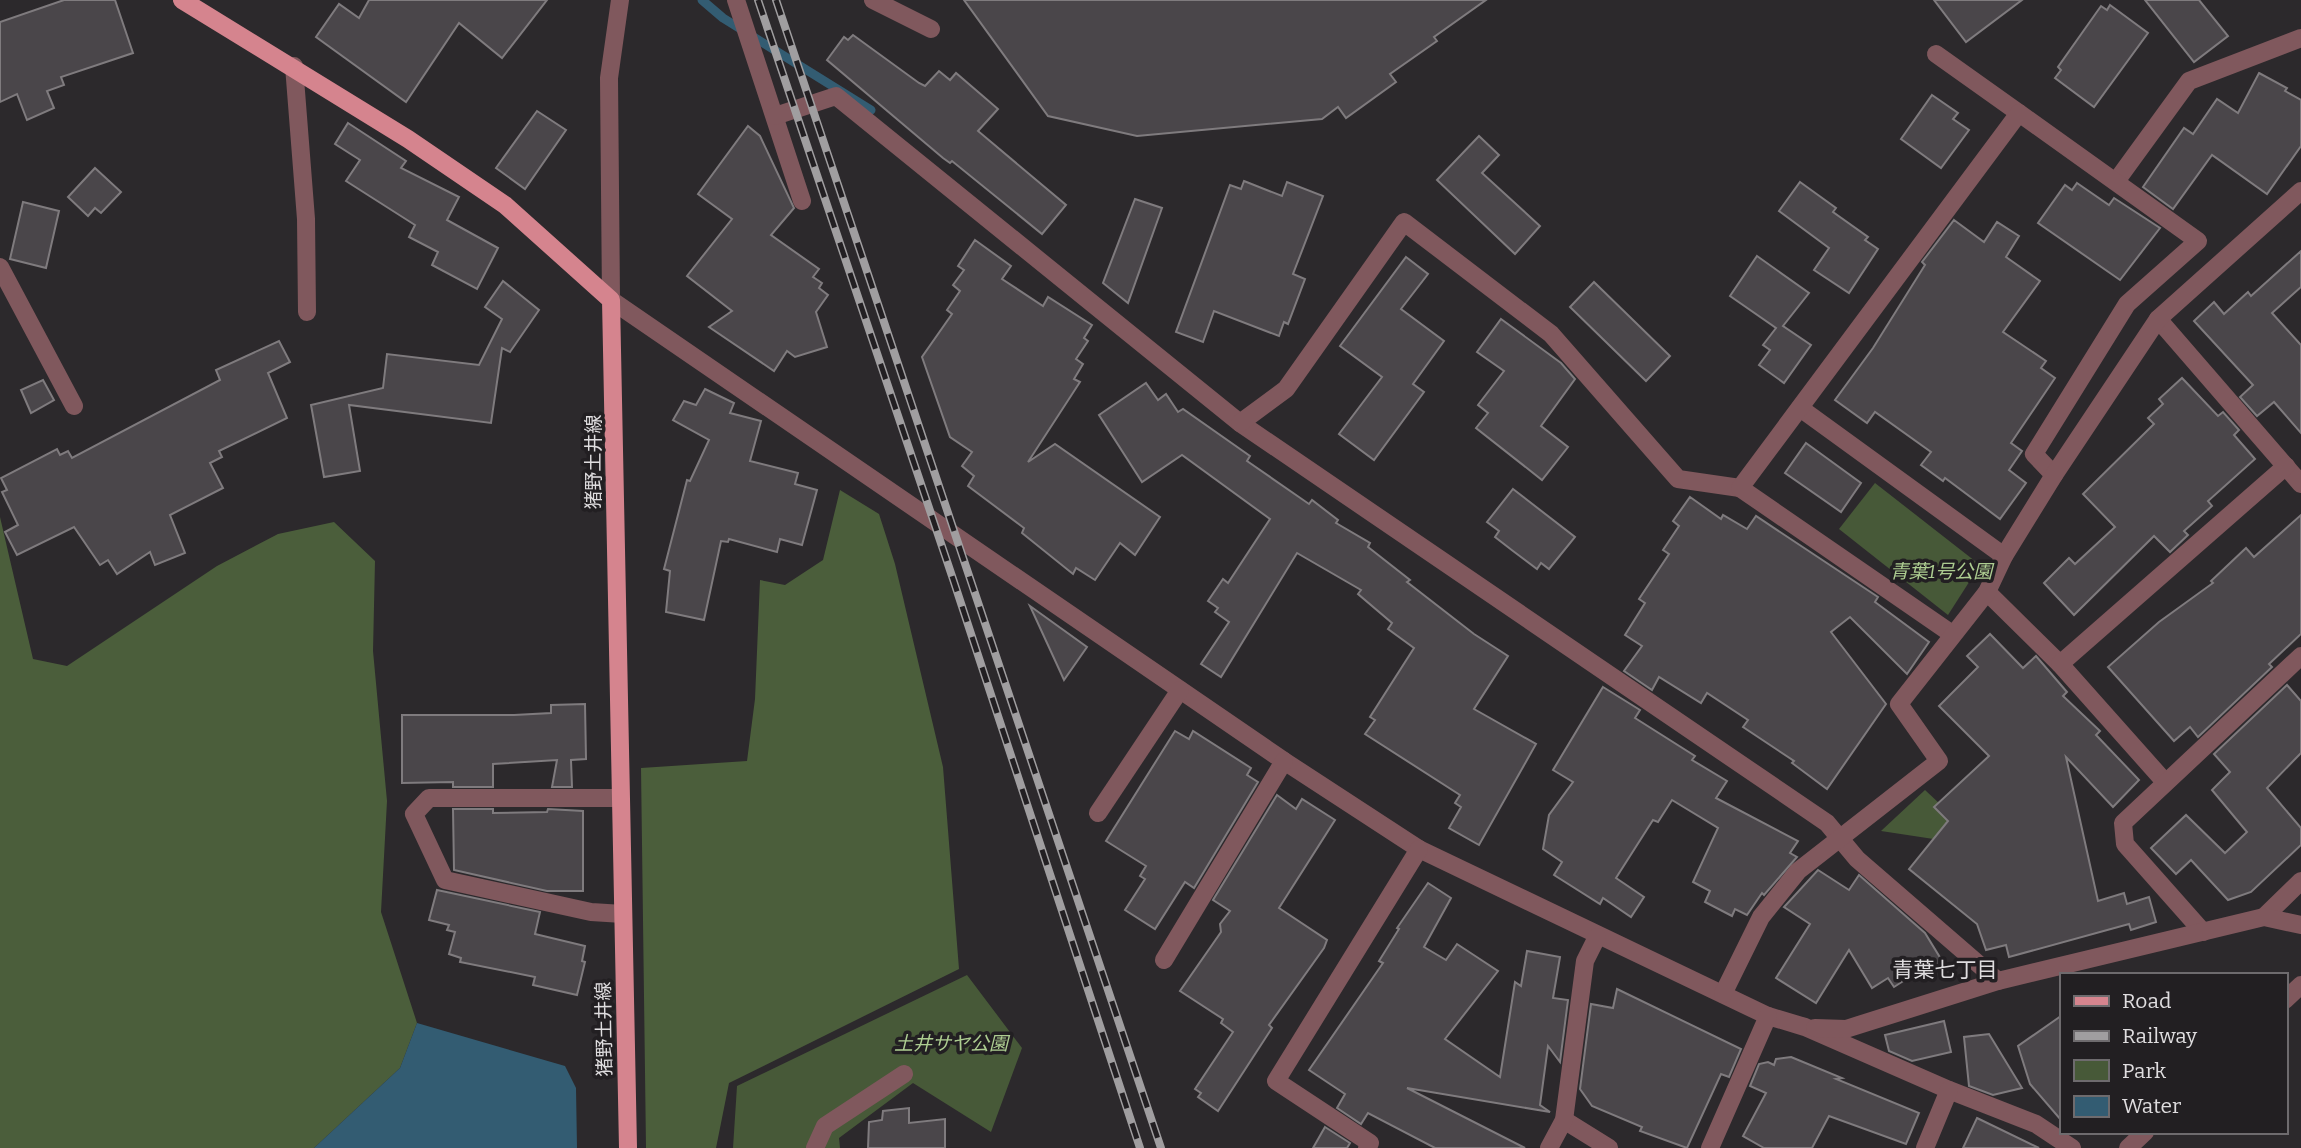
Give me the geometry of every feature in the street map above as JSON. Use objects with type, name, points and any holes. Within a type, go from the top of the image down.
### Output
[{"type":"main road","points":[[182,0],[294,66],[505,205],[611,300]]},
{"type":"main road","name":"猪野土井線","points":[[611,300],[628,1148]]},
{"type":"street","points":[[620,0],[610,78],[611,300],[1284,761],[1419,849],[1597,937],[1768,1016],[1805,1027],[1949,1090],[2036,1124],[2072,1148]]},
{"type":"street","points":[[873,0],[931,29]]},
{"type":"street","points":[[737,3],[802,201]]},
{"type":"street","points":[[2117,180],[2189,81],[2301,38]]},
{"type":"street","points":[[1936,54],[2117,180],[2198,241],[2127,304],[2034,454],[2054,475]]},
{"type":"street","points":[[294,66],[306,219],[307,312]]},
{"type":"street","points":[[775,116],[836,96],[1240,423],[1827,823],[1857,859],[1998,981]]},
{"type":"street","points":[[1740,488],[2019,113]]},
{"type":"street","points":[[1723,994],[1761,917],[1798,871],[1939,761],[1899,704],[1987,592],[2004,556],[2054,475],[2158,319],[2214,266],[2300,197]]},
{"type":"street","points":[[1240,423],[1286,389],[1404,222],[1551,334],[1678,479],[1740,488],[1952,634]]},
{"type":"street","points":[[0,267],[74,406]]},
{"type":"street","points":[[2158,319],[2301,484]]},
{"type":"street","points":[[1800,408],[2004,556]]},
{"type":"street","points":[[2060,664],[2286,466]]},
{"type":"street","points":[[1987,592],[2060,664],[2165,782]]},
{"type":"street","points":[[2203,932],[2125,844],[2123,823],[2301,656]]},
{"type":"street","points":[[1098,813],[1180,690]]},
{"type":"street","points":[[1164,960],[1284,761]]},
{"type":"street","points":[[620,798],[429,798],[414,814],[445,880],[591,912],[623,914]]},
{"type":"street","points":[[1367,1148],[1370,1143],[1276,1081],[1419,849]]},
{"type":"street","points":[[2264,917],[2301,881]]},
{"type":"street","points":[[1805,1027],[1846,1029],[1998,981],[2264,917],[2301,925]]},
{"type":"street","points":[[1549,1148],[1564,1119],[1585,961],[1597,937]]},
{"type":"street","points":[[2287,998],[2301,985]]},
{"type":"street","points":[[1710,1148],[1768,1016]]},
{"type":"street","points":[[815,1148],[825,1126],[904,1074]]},
{"type":"street","points":[[1925,1148],[1949,1090]]},
{"type":"street","points":[[1564,1119],[1609,1148]]},
{"type":"street","points":[[2128,1148],[2143,1134]]},
{"type":"green space","name":"青葉1号公園","points":[[1875,483],[1980,565],[1948,615],[1839,529]]},
{"type":"green space","points":[[840,490],[879,514],[895,564],[943,767],[959,969],[729,1083],[716,1148],[646,1148],[641,768],[747,761],[755,699],[760,580],[785,585],[823,560]]},
{"type":"green space","points":[[0,517],[33,659],[67,666],[217,566],[278,534],[334,522],[375,561],[373,651],[387,801],[381,912],[417,1023],[400,1068],[314,1148],[0,1148]]},
{"type":"green space","points":[[1925,790],[1986,847],[1881,831]]},
{"type":"green space","name":"土井サヤ公園","points":[[967,975],[1022,1048],[991,1132],[913,1083],[839,1138],[840,1148],[733,1148],[737,1086]]},
{"type":"water","points":[[417,1023],[565,1066],[576,1088],[577,1148],[314,1148],[400,1068]]},
{"type":"building","points":[[64,0],[115,0],[133,53],[61,77],[64,85],[47,91],[54,108],[27,120],[17,94],[0,102],[0,22]]},
{"type":"building","points":[[369,0],[547,0],[502,58],[459,23],[406,102],[316,37],[339,4],[359,18]]},
{"type":"building","points":[[964,0],[1486,0],[1434,37],[1437,41],[1390,74],[1396,82],[1346,118],[1338,107],[1322,119],[1137,136],[1048,116]]},
{"type":"building","points":[[1934,0],[2022,0],[1966,42]]},
{"type":"building","points":[[2145,0],[2199,0],[2228,36],[2194,62]]},
{"type":"building","points":[[2110,5],[2148,33],[2094,107],[2055,78],[2061,70],[2058,67],[2101,6],[2107,10]]},
{"type":"building","points":[[853,35],[925,86],[939,71],[950,80],[956,73],[998,109],[978,131],[1066,205],[1042,234],[952,161],[950,163],[943,158],[827,60],[844,37],[848,40]]},
{"type":"building","points":[[2259,73],[2287,88],[2285,91],[2301,100],[2301,146],[2267,194],[2212,155],[2173,209],[2143,187],[2184,128],[2193,134],[2217,99],[2238,113]]},
{"type":"building","points":[[1932,95],[1958,113],[1953,119],[1969,130],[1941,168],[1901,139]]},
{"type":"building","points":[[537,111],[566,130],[525,189],[496,168]]},
{"type":"building","points":[[348,123],[406,161],[401,168],[459,197],[447,220],[498,248],[477,289],[432,265],[438,252],[409,237],[415,225],[346,181],[360,160],[335,144]]},
{"type":"building","points":[[748,126],[760,136],[794,208],[771,235],[819,269],[813,277],[822,283],[819,288],[828,295],[816,312],[827,347],[795,357],[787,351],[774,371],[709,327],[732,311],[687,276],[732,219],[698,194]]},
{"type":"building","points":[[1479,136],[1499,155],[1482,173],[1540,226],[1515,254],[1437,180]]},
{"type":"building","points":[[95,168],[121,192],[101,213],[95,208],[88,216],[68,197]]},
{"type":"building","points":[[1244,181],[1282,196],[1287,182],[1323,196],[1293,274],[1305,279],[1288,324],[1284,322],[1279,336],[1214,311],[1203,342],[1176,332],[1230,185],[1241,189]]},
{"type":"building","points":[[1800,182],[1836,208],[1833,212],[1868,237],[1865,240],[1878,249],[1849,293],[1814,270],[1829,248],[1779,211]]},
{"type":"building","points":[[2077,183],[2109,205],[2114,198],[2160,228],[2120,280],[2038,223],[2065,185],[2072,190]]},
{"type":"building","points":[[1135,199],[1162,208],[1128,303],[1103,283]]},
{"type":"building","points":[[23,202],[59,211],[46,268],[10,259]]},
{"type":"building","points":[[1954,220],[1984,242],[1997,222],[2019,236],[2006,257],[2040,281],[2003,332],[2046,361],[2041,368],[2055,378],[2011,443],[2022,451],[2009,470],[2026,483],[2000,519],[1945,478],[1943,481],[1921,465],[1931,452],[1875,412],[1867,423],[1835,400],[1873,348],[1925,265],[1922,262]]},
{"type":"building","points":[[975,240],[1011,266],[1002,279],[1043,306],[1048,297],[1092,325],[1084,338],[1088,341],[1076,359],[1083,364],[1074,379],[1080,382],[1028,462],[1055,444],[1160,517],[1135,555],[1120,543],[1095,580],[1076,568],[1073,574],[1022,533],[1024,528],[968,486],[974,476],[962,466],[972,452],[950,437],[922,357],[952,314],[947,310],[960,291],[953,285],[964,270],[958,266]]},
{"type":"building","points":[[2301,251],[2301,287],[2272,313],[2301,345],[2301,433],[2274,402],[2257,416],[2240,397],[2253,385],[2194,321],[2214,302],[2224,314],[2248,292],[2251,296]]},
{"type":"building","points":[[1757,256],[1809,293],[1783,326],[1811,345],[1784,383],[1759,365],[1770,350],[1763,345],[1776,328],[1730,296]]},
{"type":"building","points":[[1406,257],[1428,274],[1401,309],[1444,341],[1413,384],[1424,392],[1374,460],[1339,434],[1382,377],[1340,346]]},
{"type":"building","points":[[503,281],[539,310],[510,352],[502,348],[491,423],[349,405],[360,471],[324,477],[311,405],[383,388],[387,354],[479,365],[502,319],[485,307]]},
{"type":"building","points":[[1594,282],[1670,356],[1646,381],[1570,307]]},
{"type":"building","points":[[1501,319],[1561,363],[1575,379],[1541,426],[1568,447],[1542,480],[1476,428],[1488,413],[1478,405],[1504,371],[1477,352]]},
{"type":"building","points":[[279,341],[290,362],[268,373],[287,418],[219,451],[222,457],[210,463],[223,488],[170,515],[185,553],[155,565],[150,552],[117,574],[108,560],[100,565],[74,527],[17,555],[5,532],[18,525],[2,492],[7,490],[1,478],[57,449],[60,455],[68,451],[72,458],[220,380],[216,370]]},
{"type":"building","points":[[2182,378],[2218,416],[2223,412],[2239,430],[2234,435],[2255,459],[2208,501],[2212,506],[2184,531],[2188,535],[2170,552],[2154,536],[2074,615],[2044,583],[2069,558],[2075,564],[2115,527],[2083,494],[2154,424],[2148,418],[2163,404],[2159,399]]},
{"type":"building","points":[[43,380],[54,400],[31,413],[21,390]]},
{"type":"building","points":[[1146,383],[1158,400],[1166,394],[1178,412],[1183,409],[1250,456],[1247,461],[1309,504],[1312,500],[1338,520],[1336,523],[1370,543],[1368,547],[1410,580],[1407,582],[1474,634],[1508,656],[1474,709],[1536,744],[1479,845],[1449,828],[1461,807],[1455,803],[1460,795],[1365,734],[1375,720],[1370,717],[1414,648],[1388,629],[1392,623],[1358,594],[1361,590],[1297,553],[1221,677],[1201,664],[1229,622],[1215,612],[1218,608],[1208,601],[1223,579],[1228,583],[1270,519],[1182,455],[1142,482],[1099,415]]},
{"type":"building","points":[[705,389],[734,403],[730,413],[761,421],[750,461],[798,473],[795,484],[817,490],[802,545],[780,539],[777,552],[729,539],[728,542],[721,541],[704,620],[666,612],[670,571],[664,569],[687,480],[690,481],[709,440],[673,420],[684,401],[696,405]]},
{"type":"building","points":[[1806,443],[1861,483],[1841,512],[1785,473]]},
{"type":"building","points":[[1513,489],[1575,537],[1549,569],[1541,563],[1537,569],[1513,551],[1495,537],[1499,531],[1487,522]]},
{"type":"building","points":[[1690,497],[1721,519],[1723,515],[1747,529],[1756,516],[1878,597],[1875,602],[1929,642],[1907,674],[1850,617],[1831,632],[1886,704],[1827,789],[1792,763],[1794,761],[1743,727],[1748,720],[1707,693],[1701,703],[1659,677],[1652,690],[1624,671],[1642,646],[1625,635],[1645,603],[1639,599],[1669,554],[1663,550],[1679,526],[1673,521]]},
{"type":"building","points":[[2301,515],[2301,634],[2269,664],[2272,667],[2198,737],[2190,727],[2174,741],[2108,667],[2159,622],[2213,583],[2211,581],[2246,548],[2254,557]]},
{"type":"building","points":[[1030,606],[1087,647],[1064,680]]},
{"type":"building","points":[[1990,634],[2023,668],[2036,656],[2067,692],[2063,696],[2100,731],[2096,735],[2139,780],[2113,807],[2066,757],[2098,901],[2124,893],[2127,904],[2149,897],[2156,922],[2131,930],[2129,924],[2009,957],[2006,945],[1986,950],[1977,924],[1909,869],[1948,821],[1934,807],[1989,756],[1939,706],[1978,667],[1967,656]]},
{"type":"building","points":[[2287,685],[2301,701],[2301,753],[2267,788],[2301,828],[2301,845],[2251,892],[2228,900],[2191,860],[2176,874],[2151,848],[2186,815],[2225,853],[2247,832],[2212,790],[2230,772],[2214,754]]},
{"type":"building","points":[[1603,687],[1640,710],[1635,718],[1695,756],[1692,760],[1727,781],[1716,798],[1798,841],[1790,853],[1797,857],[1764,895],[1762,893],[1747,915],[1735,909],[1732,916],[1705,902],[1710,891],[1693,882],[1718,828],[1672,800],[1658,822],[1653,820],[1616,878],[1644,897],[1631,917],[1603,898],[1600,904],[1554,875],[1562,862],[1543,849],[1549,815],[1573,782],[1553,770]]},
{"type":"building","points":[[585,704],[586,759],[571,760],[572,787],[552,787],[557,760],[493,764],[493,787],[453,787],[453,782],[402,783],[402,715],[551,713],[551,705]]},
{"type":"building","points":[[1175,731],[1189,739],[1193,731],[1251,768],[1247,775],[1258,782],[1194,888],[1185,882],[1155,929],[1125,910],[1145,879],[1140,876],[1146,866],[1106,841]]},
{"type":"building","points":[[1277,795],[1296,809],[1302,799],[1335,820],[1279,908],[1327,940],[1269,1025],[1272,1028],[1218,1111],[1198,1097],[1201,1093],[1195,1089],[1233,1032],[1221,1023],[1223,1019],[1180,991],[1221,932],[1220,924],[1230,911],[1213,900]]},
{"type":"building","points":[[453,809],[493,809],[493,813],[547,812],[548,809],[583,811],[583,891],[547,891],[454,870]]},
{"type":"building","points":[[1818,870],[1849,890],[1859,875],[1925,933],[1944,964],[1920,979],[1916,973],[1894,987],[1888,978],[1872,988],[1849,950],[1816,1003],[1776,978],[1810,924],[1784,907]]},
{"type":"building","points":[[1428,883],[1451,898],[1424,947],[1446,960],[1457,944],[1498,971],[1445,1039],[1500,1077],[1515,982],[1521,986],[1527,951],[1560,957],[1553,998],[1568,1000],[1560,1062],[1548,1046],[1540,1105],[1550,1112],[1407,1088],[1525,1148],[1435,1148],[1368,1113],[1361,1124],[1337,1108],[1345,1094],[1309,1070],[1383,963],[1379,961],[1399,929],[1397,928]]},
{"type":"building","points":[[437,890],[540,912],[535,934],[585,946],[582,961],[585,962],[577,995],[533,985],[535,977],[460,962],[461,958],[449,954],[455,932],[447,930],[449,925],[429,920]]},
{"type":"building","points":[[1617,989],[1741,1049],[1729,1077],[1721,1074],[1687,1148],[1640,1131],[1642,1127],[1592,1106],[1580,1089],[1591,1004],[1613,1008]]},
{"type":"building","points":[[2060,1017],[2060,1119],[2030,1084],[2018,1046]]},
{"type":"building","points":[[1944,1021],[1951,1052],[1912,1061],[1889,1051],[1885,1035]]},
{"type":"building","points":[[1989,1034],[2022,1088],[1993,1095],[1969,1086],[1964,1037]]},
{"type":"building","points":[[1791,1057],[1842,1078],[1836,1079],[1919,1113],[1906,1144],[1829,1116],[1812,1148],[1764,1148],[1743,1136],[1766,1093],[1750,1086],[1759,1064],[1768,1062],[1774,1065],[1776,1059]]},
{"type":"building","points":[[909,1108],[909,1123],[945,1119],[945,1148],[868,1148],[869,1122],[882,1120],[883,1111]]},
{"type":"building","points":[[1977,1118],[2039,1148],[1963,1148]]},
{"type":"building","points":[[1325,1127],[1350,1143],[1347,1148],[1313,1148]]},
{"type":"waterway","points":[[702,0],[723,18],[871,110]]},
{"type":"railway","points":[[758,0],[953,579],[1140,1148]]},
{"type":"railway","points":[[776,0],[1161,1148]]},
{"type":"district","name":"青葉七丁目","points":[[1945,970]]}]
